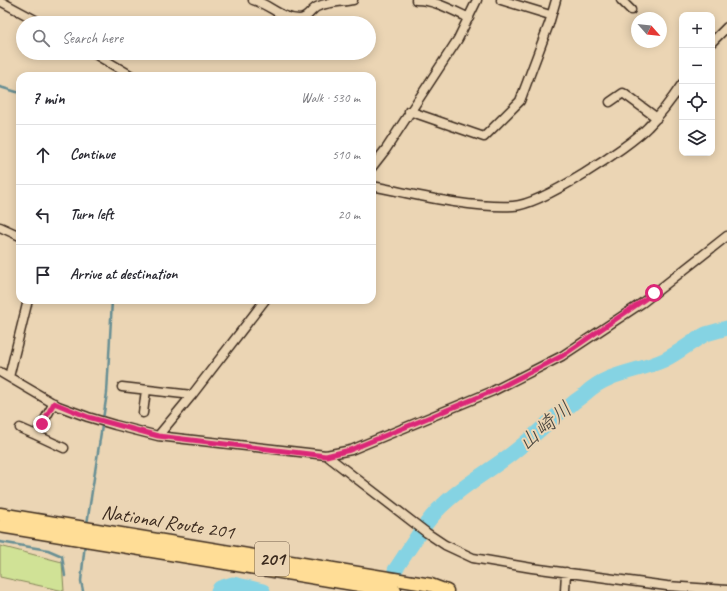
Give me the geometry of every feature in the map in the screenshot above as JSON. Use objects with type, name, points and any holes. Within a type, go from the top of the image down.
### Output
[{"type":"highway","name":"National Route 201","points":[[0,514],[78,533],[395,591]]},
{"type":"highway","name":"National Route 201","points":[[0,526],[78,533]]},
{"type":"highway","name":"National Route 201","points":[[96,536],[431,585],[448,591]]},
{"type":"street","points":[[253,0],[263,3],[282,15],[286,16]]},
{"type":"street","points":[[307,16],[318,6],[353,0]]},
{"type":"street","points":[[416,0],[426,0],[444,6],[469,18]]},
{"type":"street","points":[[376,162],[386,150],[409,111],[458,39],[477,0]]},
{"type":"street","points":[[501,0],[550,15]]},
{"type":"street","points":[[409,111],[484,137],[520,101],[556,0]]},
{"type":"street","points":[[621,0],[631,10]]},
{"type":"street","points":[[0,1],[28,16]]},
{"type":"street","points":[[715,39],[727,27]]},
{"type":"street","points":[[105,60],[125,72]]},
{"type":"street","points":[[376,187],[464,203],[514,206],[534,201],[627,146],[657,118],[679,88]]},
{"type":"street","points":[[610,102],[623,93],[657,118]]},
{"type":"street","points":[[1,230],[16,235]]},
{"type":"street","points":[[0,372],[54,403],[88,417],[115,425],[158,436],[326,456],[350,450],[493,391],[562,356],[642,303],[727,236]]},
{"type":"street","points":[[9,377],[27,304]]},
{"type":"street","points":[[158,436],[192,395],[262,304]]},
{"type":"street","points":[[122,387],[192,395]]},
{"type":"street","points":[[143,413],[146,390]]},
{"type":"street","points":[[36,435],[54,403]]},
{"type":"street","points":[[20,428],[64,448]]},
{"type":"street","points":[[326,456],[427,533],[461,553],[491,562],[665,588],[727,590]]},
{"type":"street","points":[[565,591],[566,572]]},
{"type":"green space","points":[[0,546],[62,562],[64,591],[0,577]]},
{"type":"waterway","points":[[0,87],[16,92]]},
{"type":"waterway","points":[[87,524],[107,393],[112,304]]},
{"type":"waterway","name":"山崎川","points":[[395,570],[425,525],[438,509],[461,489],[502,461],[568,406],[595,386],[613,376],[664,360],[706,334],[727,328]]},
{"type":"waterway","points":[[0,542],[48,550],[62,556],[65,576]]},
{"type":"waterway","points":[[83,591],[81,581],[85,543]]},
{"type":"waterway","name":"山崎川","points":[[218,591],[220,588],[233,584],[263,591]]},
{"type":"route","points":[[42,424],[54,403],[58,406],[88,417],[158,436],[326,456],[350,450],[493,391],[562,356],[642,303],[654,293]]}]
